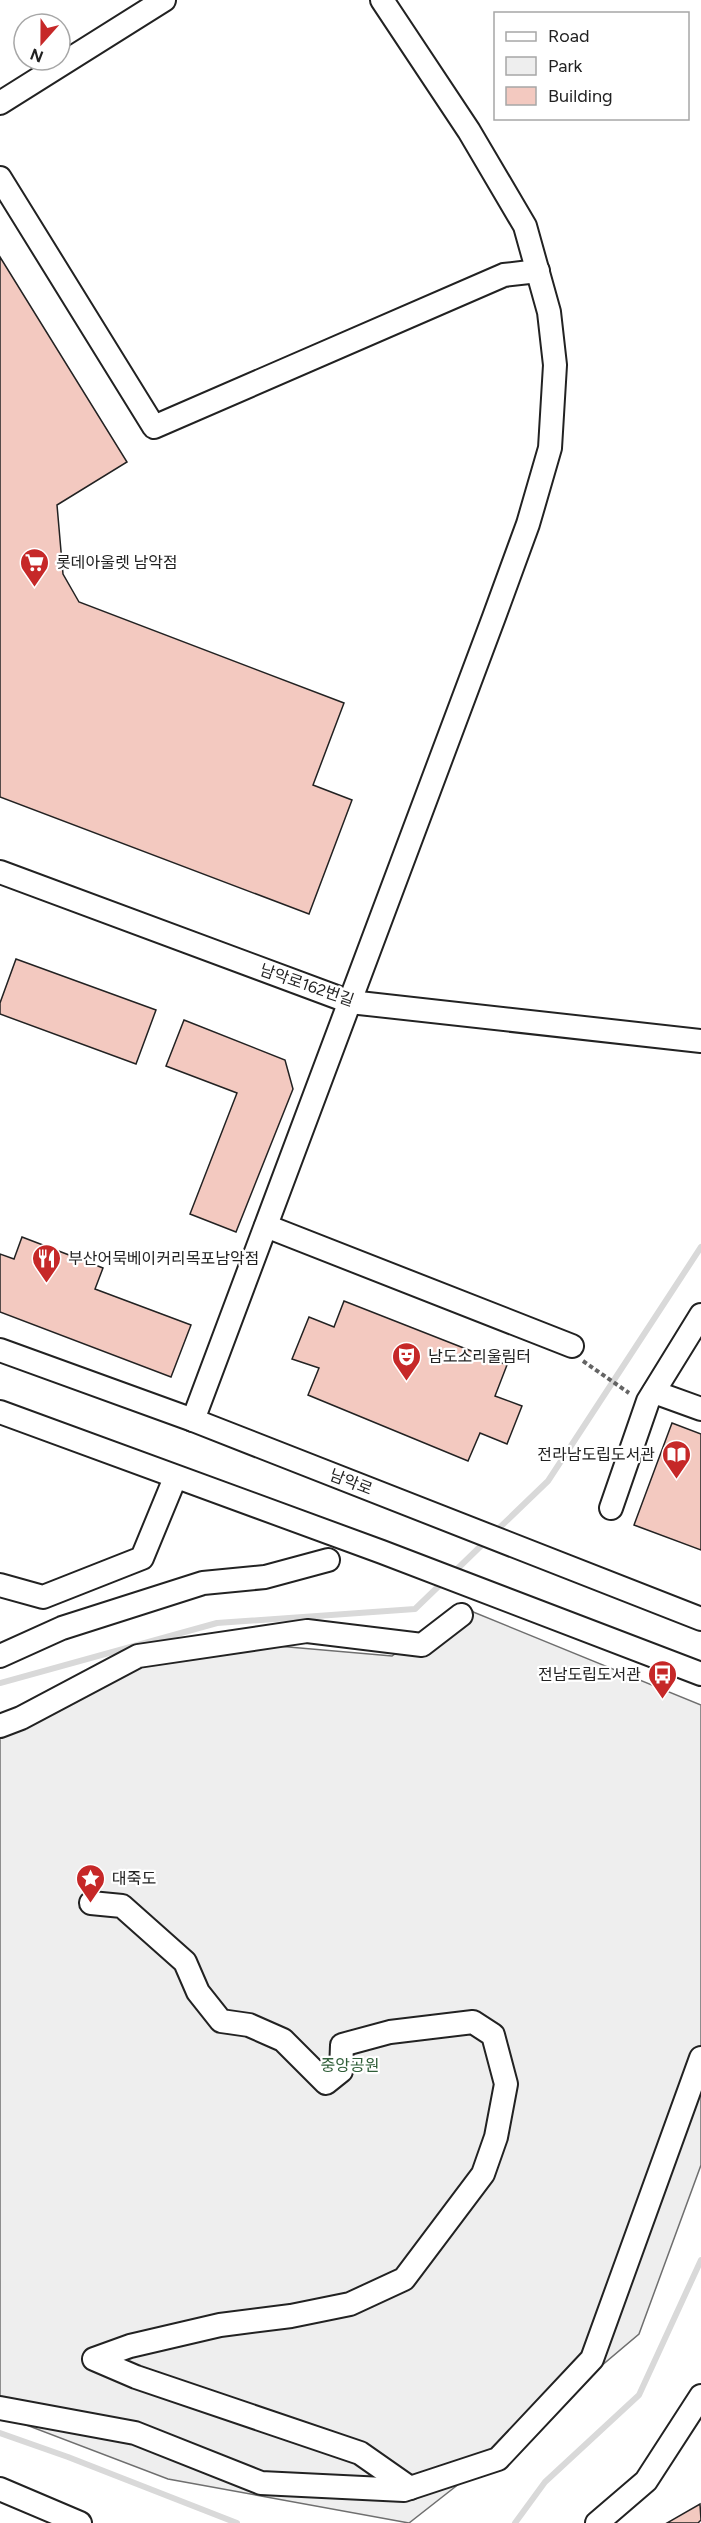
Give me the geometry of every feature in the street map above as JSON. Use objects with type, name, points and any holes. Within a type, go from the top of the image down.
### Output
[{"type":"street","points":[[0,103],[164,0]]},
{"type":"street","points":[[193,1420],[502,596],[528,524],[550,448],[555,365],[549,312],[525,226],[469,131],[382,0]]},
{"type":"street","points":[[0,178],[154,427],[504,275],[538,271]]},
{"type":"street","name":"남악로162번길","points":[[0,872],[350,1002],[701,1041]]},
{"type":"street","points":[[266,1226],[572,1346]]},
{"type":"street","points":[[645,1395],[701,1315]]},
{"type":"street","name":"남악로","points":[[0,1350],[193,1420],[701,1619]]},
{"type":"street","points":[[645,1395],[701,1409]]},
{"type":"street","points":[[611,1508],[648,1401],[645,1395]]},
{"type":"street","points":[[0,1412],[382,1552],[701,1674]]},
{"type":"street","points":[[0,1585],[43,1597],[142,1558],[175,1478]]},
{"type":"street","points":[[0,1656],[62,1628],[202,1583],[265,1577],[328,1560]]},
{"type":"street","points":[[0,1726],[21,1718],[138,1656],[307,1631],[422,1645],[461,1615]]},
{"type":"street","points":[[91,1903],[122,1906],[185,1962],[198,1992],[221,2021],[249,2025],[283,2040],[326,2083],[341,2071],[342,2045],[390,2032],[473,2022],[493,2035],[506,2084],[496,2137],[483,2174],[404,2279],[350,2304],[291,2316],[220,2325],[130,2346],[94,2359],[136,2377],[360,2452],[410,2488]]},
{"type":"street","points":[[0,2408],[135,2433],[261,2483],[404,2490],[498,2459],[592,2360],[701,2058]]},
{"type":"street","points":[[597,2523],[646,2481],[701,2397]]},
{"type":"street","points":[[0,2489],[80,2523]]},
{"type":"path","points":[[594,1369],[645,1395]]},
{"type":"green space","name":"중앙공원","points":[[461,1607],[701,1705],[701,2165],[639,2334],[492,2458],[409,2523],[168,2479],[0,2415],[0,1737],[195,1639],[392,1656]]},
{"type":"building","name":"롯데아울렛 남악점","points":[[0,257],[127,462],[57,505],[63,574],[79,602],[344,703],[313,785],[352,800],[309,914],[0,797]]},
{"type":"building","points":[[16,959],[156,1010],[136,1064],[0,1014],[0,1003]]},
{"type":"building","points":[[184,1020],[285,1060],[293,1089],[236,1232],[190,1214],[237,1093],[166,1066]]},
{"type":"building","points":[[22,1237],[103,1268],[95,1289],[191,1325],[171,1377],[0,1312],[0,1254],[14,1259]]},
{"type":"building","name":"남도소리울림터","points":[[344,1301],[507,1365],[495,1396],[522,1406],[507,1444],[480,1433],[468,1461],[308,1395],[319,1368],[292,1359],[309,1317],[334,1327]]},
{"type":"building","name":"전라남도립도서관","points":[[672,1423],[701,1434],[701,1550],[634,1525]]},
{"type":"building","points":[[700,2504],[701,2520],[698,2523],[667,2523]]},
{"type":"waterway","points":[[495,1532],[548,1481],[701,1247]]},
{"type":"waterway","points":[[452,1574],[488,1539]]},
{"type":"waterway","points":[[0,1683],[217,1623],[415,1609],[444,1581]]},
{"type":"waterway","points":[[515,2523],[545,2482],[639,2395],[701,2260]]},
{"type":"waterway","points":[[0,2433],[237,2523]]},
{"type":"place","name":"롯데아울렛 남악점","points":[[35,588]]},
{"type":"place","name":"부산어묵베이커리목포남악점","points":[[47,1284]]},
{"type":"place","name":"남도소리울림터","points":[[407,1382]]},
{"type":"place","name":"전라남도립도서관","points":[[676,1480]]},
{"type":"place","name":"전남도립도서관","points":[[662,1700]]},
{"type":"place","name":"대죽도","points":[[91,1904]]}]
